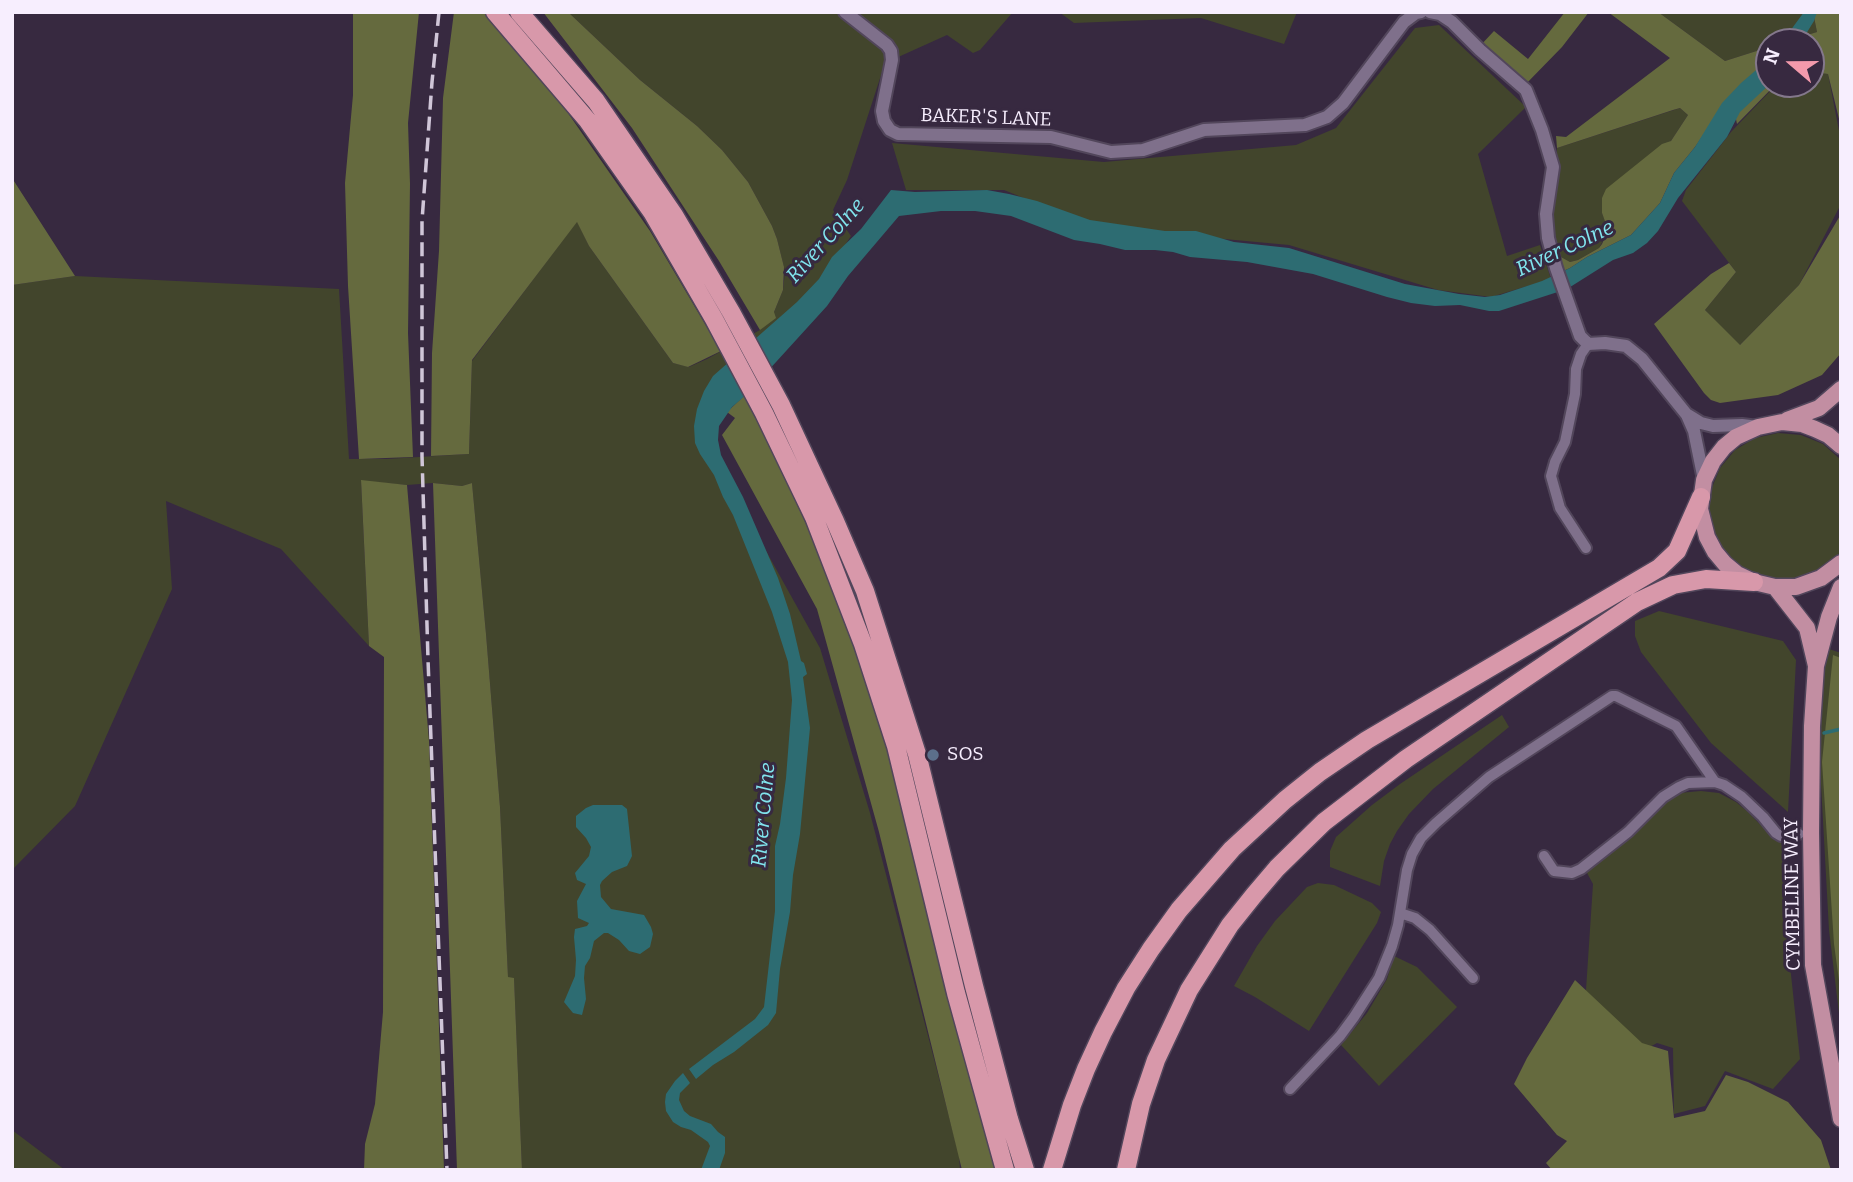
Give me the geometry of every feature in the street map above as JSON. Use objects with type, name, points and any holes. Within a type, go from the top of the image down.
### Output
[{"type":"highway","points":[[495,12],[588,121],[652,212],[714,319],[773,409],[835,521],[864,591],[917,754],[977,1000],[1025,1170]]},
{"type":"highway","points":[[519,12],[596,102],[674,215],[731,312],[773,409],[863,644],[896,746],[956,993],[1005,1170]]},
{"type":"highway","points":[[1052,1170],[1086,1069],[1126,988],[1180,910],[1232,849],[1285,800],[1367,740],[1659,568],[1677,551],[1703,488]]},
{"type":"highway","points":[[1126,1170],[1153,1071],[1189,989],[1230,925],[1254,895],[1277,867],[1324,822],[1406,759],[1637,602],[1674,585],[1706,579],[1754,582]]},
{"type":"main road","points":[[1841,389],[1819,408],[1782,422],[1758,427],[1736,437],[1724,447],[1713,461],[1703,488],[1702,522],[1715,552],[1725,564],[1737,574],[1754,582],[1775,587],[1796,587],[1821,578],[1841,564]]},
{"type":"main road","points":[[1782,422],[1802,424],[1815,429],[1841,446]]},
{"type":"main road","name":"CYMBELINE WAY","points":[[1775,587],[1807,628],[1816,666]]},
{"type":"main road","name":"CYMBELINE WAY","points":[[1841,587],[1829,617],[1816,666],[1812,726],[1811,832],[1813,965],[1841,1119]]},
{"type":"street","name":"BAKER'S LANE","points":[[845,12],[891,51],[892,60],[882,111],[890,130],[898,134],[1051,137],[1111,152],[1143,150],[1204,130],[1304,125],[1327,117],[1343,103],[1404,22],[1421,12]]},
{"type":"street","points":[[1430,12],[1440,14],[1452,22],[1526,90],[1553,167],[1546,214],[1548,238],[1580,336],[1588,344],[1626,346],[1642,359],[1687,415],[1701,424],[1758,427]]},
{"type":"street","points":[[1586,548],[1560,508],[1551,476],[1565,442],[1576,369],[1588,344]]},
{"type":"street","points":[[1687,415],[1699,450],[1703,488]]},
{"type":"street","points":[[1290,1089],[1326,1052],[1354,1017],[1385,965],[1400,913],[1412,854],[1421,838],[1489,777],[1612,696],[1676,726],[1715,782],[1741,797],[1776,833],[1781,836],[1798,834]]},
{"type":"street","points":[[1544,856],[1554,871],[1572,873],[1621,838],[1670,793],[1688,783],[1715,782]]},
{"type":"street","points":[[1400,913],[1415,918],[1430,930],[1473,978]]},
{"type":"shaded area","points":[[353,12],[419,12],[408,123],[408,333],[413,457],[359,459],[348,286],[345,183],[353,95]]},
{"type":"shaded area","points":[[454,12],[486,12],[561,103],[650,231],[721,351],[688,367],[673,363],[589,246],[577,222],[472,360],[469,454],[431,456],[432,353],[439,251],[443,98]]},
{"type":"shaded area","points":[[543,12],[568,12],[640,80],[697,126],[722,150],[748,182],[772,226],[784,267],[783,290],[774,312],[776,318],[760,330],[719,261],[632,128]]},
{"type":"shaded area","points":[[568,12],[1013,12],[980,50],[973,53],[947,35],[885,63],[847,180],[833,210],[851,236],[796,319],[696,425],[820,648],[870,813],[959,1155],[960,1170],[522,1170],[514,979],[508,978],[500,807],[472,483],[462,486],[361,481],[369,646],[281,549],[166,501],[172,589],[75,806],[12,870],[12,285],[75,276],[339,289],[349,459],[469,454],[472,361],[577,221],[589,246],[673,363],[689,367],[707,359],[760,330],[774,312],[783,290],[785,271],[772,226],[748,182],[722,150],[697,126],[640,80]]},
{"type":"shaded area","points":[[1059,12],[1297,12],[1284,44],[1201,18],[1074,23]]},
{"type":"shaded area","points":[[1565,12],[1589,12],[1562,47],[1524,86],[1479,47],[1494,31],[1528,59]]},
{"type":"shaded area","points":[[1608,12],[1658,12],[1725,61],[1755,51],[1755,98],[1762,98],[1737,124],[1731,95],[1674,173],[1660,203],[1631,235],[1559,273],[1561,257],[1570,262],[1578,260],[1602,244],[1606,235],[1606,224],[1602,213],[1602,198],[1606,189],[1662,144],[1671,141],[1688,115],[1680,108],[1557,148],[1556,136],[1566,137],[1670,58]]},
{"type":"shaded area","points":[[1658,12],[1813,12],[1816,28],[1755,28],[1755,51],[1725,61]]},
{"type":"shaded area","points":[[1804,12],[1817,12],[1810,28],[1792,28]]},
{"type":"shaded area","points":[[1813,12],[1841,12],[1841,127],[1828,74],[1825,74],[1825,28],[1816,28]]},
{"type":"shaded area","points":[[1439,25],[1526,107],[1478,154],[1507,256],[1540,245],[1551,279],[1491,297],[1438,290],[1289,245],[1095,227],[1004,190],[906,190],[892,143],[1104,162],[1296,145],[1336,128],[1415,28]]},
{"type":"shaded area","points":[[1755,71],[1755,98],[1740,112],[1727,137],[1678,198],[1658,231],[1647,243],[1633,253],[1613,260],[1567,289],[1499,311],[1460,305],[1411,303],[1313,274],[1247,262],[1190,257],[1155,250],[1125,250],[1074,240],[1011,216],[975,211],[941,211],[899,216],[848,276],[827,306],[732,407],[719,426],[721,455],[743,497],[778,578],[790,614],[801,661],[807,674],[803,677],[810,728],[800,834],[776,1013],[768,1025],[696,1079],[689,1069],[755,1019],[764,1007],[775,911],[775,846],[786,778],[792,700],[788,662],[772,612],[733,515],[695,443],[697,409],[713,376],[797,302],[819,279],[832,257],[861,229],[891,190],[987,190],[1037,201],[1090,220],[1165,231],[1196,231],[1234,242],[1289,248],[1405,284],[1485,297],[1500,295],[1542,281],[1631,235],[1660,203],[1674,173],[1695,147],[1722,103]]},
{"type":"shaded area","points":[[1825,74],[1828,74],[1841,141],[1841,204],[1799,285],[1739,346],[1705,310],[1736,272],[1682,201],[1686,190],[1731,132],[1764,98],[1825,98]]},
{"type":"shaded area","points":[[1680,108],[1688,115],[1671,141],[1602,213],[1606,223],[1606,235],[1599,248],[1570,262],[1561,257],[1554,232],[1553,207],[1557,148]]},
{"type":"shaded area","points":[[12,178],[75,276],[12,285]]},
{"type":"shaded area","points":[[1841,214],[1841,353],[1822,375],[1778,395],[1720,403],[1711,400],[1654,324],[1711,274],[1729,263],[1736,272],[1705,310],[1740,345],[1799,285]]},
{"type":"shaded area","points":[[746,394],[837,591],[899,779],[1000,1170],[962,1170],[879,832],[817,609],[722,435],[735,418],[727,412]]},
{"type":"shaded area","points":[[1778,433],[1801,435],[1823,444],[1841,460],[1841,554],[1827,568],[1804,579],[1778,582],[1753,576],[1731,561],[1716,540],[1709,515],[1711,490],[1720,468],[1735,450],[1755,438]]},
{"type":"shaded area","points":[[361,480],[407,485],[429,741],[444,1170],[364,1170],[365,1144],[375,1104],[383,1012],[384,657],[369,646]]},
{"type":"shaded area","points":[[433,483],[462,486],[472,483],[500,807],[508,977],[514,978],[522,1170],[457,1170]]},
{"type":"shaded area","points":[[1659,611],[1783,641],[1796,660],[1788,812],[1711,743],[1641,652],[1635,636],[1635,621]]},
{"type":"shaded area","points":[[1826,648],[1841,653],[1841,1030],[1829,930],[1819,748]]},
{"type":"shaded area","points":[[1833,655],[1841,658],[1841,995],[1834,944],[1822,762]]},
{"type":"shaded area","points":[[1502,715],[1509,727],[1433,789],[1409,814],[1390,844],[1380,886],[1330,867],[1330,851],[1336,837],[1372,805]]},
{"type":"shaded area","points":[[1679,793],[1719,793],[1736,802],[1776,841],[1785,841],[1787,937],[1800,1059],[1773,1089],[1725,1071],[1705,1106],[1674,1114],[1673,1048],[1657,1043],[1622,1062],[1585,1005],[1593,884],[1586,871],[1622,845],[1661,805]]},
{"type":"shaded area","points":[[593,805],[622,805],[627,809],[632,856],[627,866],[612,872],[602,881],[601,897],[611,909],[644,915],[653,934],[650,947],[640,954],[629,951],[608,933],[594,941],[585,966],[586,999],[582,1015],[573,1013],[564,1002],[575,976],[575,929],[589,923],[578,918],[577,901],[586,884],[577,880],[575,873],[589,856],[591,847],[576,827],[576,816]]},
{"type":"shaded area","points":[[1318,883],[1334,885],[1372,903],[1381,912],[1377,923],[1309,1031],[1234,986],[1275,921],[1307,887]]},
{"type":"shaded area","points":[[1394,956],[1417,967],[1457,1007],[1379,1086],[1341,1045],[1367,1013],[1387,979]]},
{"type":"shaded area","points":[[1575,980],[1642,1043],[1668,1051],[1674,1118],[1705,1111],[1726,1075],[1748,1082],[1788,1102],[1821,1140],[1831,1170],[1552,1170],[1546,1163],[1567,1141],[1557,1135],[1514,1084]]},
{"type":"shaded area","points":[[683,1073],[690,1083],[680,1093],[679,1100],[684,1111],[711,1124],[725,1137],[725,1153],[719,1170],[701,1170],[710,1146],[708,1142],[673,1122],[666,1111],[666,1094]]},
{"type":"shaded area","points":[[12,1130],[65,1170],[12,1170]]},
{"type":"waterway","points":[[1824,733],[1841,729]]},
{"type":"railway","points":[[439,12],[422,221],[422,456],[447,1170]]},
{"type":"place","name":"SOS","points":[[933,755]]},
{"type":"water label","name":"River Colne","points":[[826,241]]},
{"type":"water label","name":"River Colne","points":[[1565,249]]},
{"type":"water label","name":"River Colne","points":[[764,815]]}]
